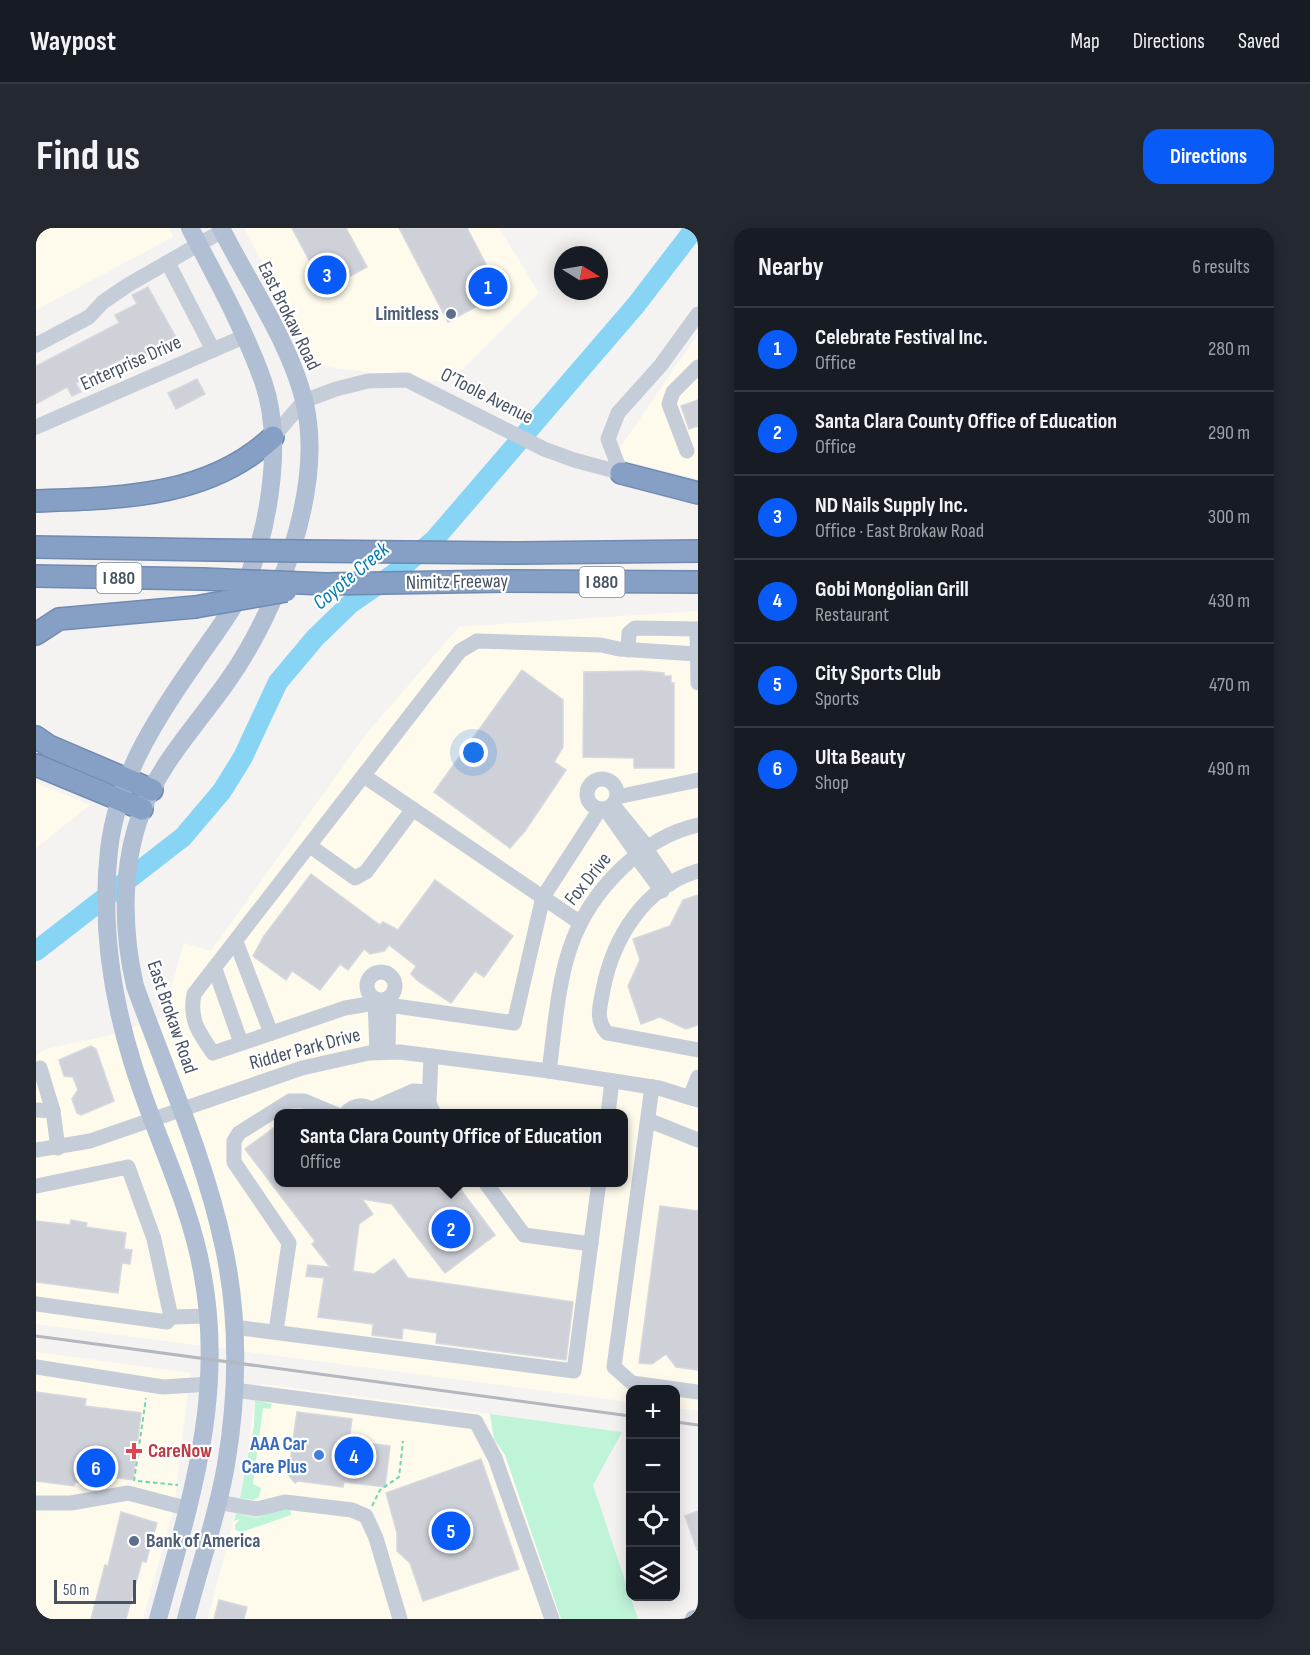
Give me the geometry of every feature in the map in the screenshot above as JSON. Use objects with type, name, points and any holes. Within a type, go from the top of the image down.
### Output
[{"type":"highway","points":[[36,501],[155,494],[185,486],[254,454],[273,437]]},
{"type":"highway","points":[[621,473],[698,493]]},
{"type":"highway","name":"Nimitz Freeway","points":[[36,548],[519,553],[698,551]]},
{"type":"highway","name":"Nimitz Freeway","points":[[36,576],[325,584],[506,581],[698,582]]},
{"type":"highway","points":[[36,634],[59,619],[195,608],[325,584]]},
{"type":"highway","points":[[36,737],[49,746],[152,790]]},
{"type":"highway","points":[[36,765],[118,800],[139,817]]},
{"type":"main road","name":"East Brokaw Road","points":[[186,1619],[226,1466],[234,1390],[234,1327],[224,1248],[210,1192],[135,986],[129,960],[126,921],[130,856],[139,817],[152,790],[170,758],[247,652],[278,588],[294,544],[306,486],[308,442],[304,401],[276,331],[221,229]]},
{"type":"main road","points":[[158,1619],[189,1509],[204,1439],[209,1390],[208,1316],[199,1259],[182,1198],[132,1061],[117,1001],[109,962],[106,918],[109,849],[118,800],[126,780],[169,699],[238,598],[252,567],[268,507],[273,468],[273,437],[264,384],[194,236]]},
{"type":"main road","points":[[209,1390],[217,1428],[206,1491],[207,1497],[217,1502]]},
{"type":"main road","points":[[180,1619],[186,1577],[199,1527],[197,1514],[189,1509]]},
{"type":"street","points":[[36,345],[89,317],[103,302],[168,263],[194,236],[221,229]]},
{"type":"street","points":[[168,263],[213,350]]},
{"type":"street","points":[[621,473],[608,439],[618,413],[661,365],[698,314]]},
{"type":"street","name":"Enterprise Drive","points":[[36,427],[243,337]]},
{"type":"street","points":[[687,451],[669,404],[673,392],[698,367]]},
{"type":"street","name":"O’Toole Avenue","points":[[273,437],[304,401],[336,388],[368,381],[406,380],[421,385],[544,448],[574,460],[621,473],[672,483],[698,481]]},
{"type":"street","points":[[627,650],[629,633],[634,628],[697,629],[698,683]]},
{"type":"street","points":[[698,654],[627,650],[601,645],[499,641],[477,641],[468,644],[460,651],[194,994],[191,1010],[194,1026],[213,1053],[345,1008],[382,1001],[514,1023],[543,897],[609,805],[698,780]]},
{"type":"street","points":[[364,776],[579,922]]},
{"type":"street","points":[[609,805],[666,887]]},
{"type":"street","points":[[310,846],[355,878],[366,872],[413,809]]},
{"type":"street","name":"Fox Drive","points":[[549,1071],[561,977],[579,922],[593,900],[642,852],[698,825]]},
{"type":"street","points":[[698,871],[680,876],[642,906],[630,921],[609,961],[598,1012],[601,1026],[607,1033],[698,1050]]},
{"type":"street","points":[[236,942],[271,1033]]},
{"type":"street","points":[[215,969],[241,1044]]},
{"type":"street","points":[[382,1001],[383,1052]]},
{"type":"street","name":"Ridder Park Drive","points":[[36,1150],[90,1141],[302,1068],[383,1052],[549,1071],[652,1087],[694,1098]]},
{"type":"street","points":[[431,1056],[426,1093],[432,1109]]},
{"type":"street","points":[[40,1068],[53,1111],[58,1148]]},
{"type":"street","points":[[694,1098],[698,1077]]},
{"type":"street","points":[[608,1109],[612,1081]]},
{"type":"street","points":[[652,1087],[614,1367],[632,1383],[698,1392]]},
{"type":"street","points":[[378,1109],[413,1091],[426,1093]]},
{"type":"street","points":[[403,1109],[420,1102],[426,1093]]},
{"type":"street","points":[[277,1109],[290,1101],[304,1101],[325,1109]]},
{"type":"street","points":[[350,1109],[360,1105],[369,1109]]},
{"type":"street","points":[[36,1110],[53,1111]]},
{"type":"street","points":[[274,1111],[239,1132],[234,1141],[234,1162],[289,1243],[276,1331]]},
{"type":"street","points":[[648,1120],[698,1140]]},
{"type":"street","points":[[36,1177],[36,1186],[128,1167],[154,1239],[171,1317]]},
{"type":"street","points":[[488,1187],[524,1235],[591,1244]]},
{"type":"street","points":[[234,1327],[574,1371],[597,1187]]},
{"type":"street","points":[[36,1304],[167,1322],[171,1317],[208,1316]]},
{"type":"street","points":[[36,1368],[163,1387],[209,1390]]},
{"type":"street","points":[[234,1390],[476,1422],[495,1458],[552,1619]]},
{"type":"street","points":[[36,1503],[71,1503],[128,1492],[189,1509]]},
{"type":"street","points":[[217,1502],[257,1509],[285,1502],[352,1510],[366,1516],[376,1538],[400,1619]]},
{"type":"path","points":[[135,1481],[146,1397],[154,1398]]},
{"type":"path","points":[[366,1516],[380,1491],[399,1477],[403,1441]]},
{"type":"path","points":[[127,1483],[135,1481],[178,1485]]},
{"type":"shaded area","points":[[36,228],[169,228],[173,237],[36,310]]},
{"type":"shaded area","points":[[244,228],[499,228],[539,293],[449,383],[328,367],[313,358]]},
{"type":"shaded area","points":[[698,334],[698,479],[613,458]]},
{"type":"shaded area","points":[[698,611],[698,1411],[680,1409],[680,1385],[626,1385],[626,1401],[36,1324],[36,1056],[45,1049],[107,1036],[163,1017],[184,943],[211,951],[367,733],[459,627]]},
{"type":"shaded area","points":[[36,783],[90,805],[36,848]]},
{"type":"shaded area","points":[[36,1352],[190,1373],[174,1508],[143,1619],[36,1619]]},
{"type":"shaded area","points":[[262,1384],[490,1414],[494,1439],[505,1455],[561,1619],[208,1619],[246,1471],[256,1386]]},
{"type":"green space","points":[[255,1400],[272,1404],[270,1409],[263,1408],[253,1484],[261,1488],[259,1497],[253,1500],[240,1498],[254,1425]]},
{"type":"green space","points":[[490,1414],[622,1432],[593,1485],[626,1583],[626,1601],[632,1601],[638,1619],[561,1619],[505,1455],[494,1439]]},
{"type":"green space","points":[[277,1509],[290,1510],[291,1515],[242,1532],[235,1530],[235,1525],[240,1519],[234,1521],[236,1513],[257,1518]]},
{"type":"building","points":[[292,228],[346,228],[367,267],[325,290]]},
{"type":"building","points":[[399,228],[467,228],[501,293],[448,322]]},
{"type":"building","points":[[148,287],[178,341],[137,362],[133,353],[76,383],[81,392],[72,396],[67,387],[36,404],[36,366],[119,323],[115,315],[137,304],[132,295]]},
{"type":"building","points":[[197,379],[205,394],[176,409],[168,393]]},
{"type":"building","points":[[698,400],[698,426],[689,429],[681,406]]},
{"type":"building","points":[[522,670],[563,700],[563,747],[554,762],[566,770],[525,831],[510,848],[434,792]]},
{"type":"building","points":[[584,672],[664,673],[664,676],[671,676],[671,683],[674,683],[674,768],[634,768],[634,758],[583,757]]},
{"type":"building","points":[[311,874],[380,925],[383,922],[398,930],[435,880],[513,936],[484,977],[475,971],[451,1003],[418,981],[411,974],[416,966],[389,945],[384,951],[370,954],[364,949],[348,970],[340,964],[320,990],[292,971],[286,980],[253,956],[264,936]]},
{"type":"building","points":[[698,895],[698,1025],[686,1029],[660,1017],[641,1024],[628,986],[640,960],[633,939],[670,926],[683,900]]},
{"type":"building","points":[[91,1046],[96,1049],[114,1101],[81,1115],[77,1113],[72,1099],[78,1090],[73,1077],[64,1076],[59,1060]]},
{"type":"building","points":[[274,1128],[274,1187],[459,1187],[495,1235],[445,1273],[392,1204],[362,1199],[373,1214],[359,1224],[353,1271],[374,1274],[394,1259],[408,1278],[573,1302],[566,1360],[436,1343],[437,1333],[403,1328],[402,1339],[372,1335],[373,1324],[318,1317],[324,1278],[306,1276],[308,1265],[330,1267],[312,1244],[315,1241],[245,1149]]},
{"type":"building","points":[[660,1206],[698,1211],[698,1370],[676,1367],[666,1354],[652,1364],[639,1363]]},
{"type":"building","points":[[71,1220],[87,1223],[86,1227],[126,1233],[124,1249],[132,1250],[130,1264],[122,1263],[118,1293],[36,1282],[36,1221],[70,1225]]},
{"type":"building","points":[[36,1392],[86,1399],[85,1406],[141,1413],[133,1480],[111,1477],[110,1485],[75,1482],[74,1486],[36,1481]]},
{"type":"building","name":"AAA Car Care Plus","points":[[297,1412],[352,1419],[349,1441],[390,1446],[385,1487],[344,1482],[343,1487],[298,1481],[295,1483],[286,1472],[289,1470]]},
{"type":"building","points":[[481,1459],[519,1569],[423,1601],[410,1563],[397,1551],[397,1533],[386,1493]]},
{"type":"building","points":[[698,1511],[698,1550],[697,1550],[685,1516]]},
{"type":"building","points":[[121,1512],[157,1523],[146,1562],[142,1561],[126,1619],[91,1619],[105,1565],[108,1566]]},
{"type":"building","points":[[219,1600],[247,1607],[244,1619],[214,1619]]},
{"type":"waterway","name":"Coyote Creek","points":[[36,951],[183,837],[222,791],[243,757],[278,682],[315,638],[350,604],[395,573],[434,540],[636,305],[695,228]]},
{"type":"railway","points":[[36,1336],[626,1415]]},
{"type":"railway","points":[[680,1423],[698,1425]]},
{"type":"place","name":"ND Nails Supply Inc.","points":[[327,275]]},
{"type":"place","name":"Celebrate Festival Inc.","points":[[488,287]]},
{"type":"place","name":"Limitless","points":[[451,314]]},
{"type":"place","name":"Santa Clara County Office of Education","points":[[451,1229]]},
{"type":"place","name":"CareNow","points":[[134,1451]]},
{"type":"place","name":"AAA Car Care Plus","points":[[319,1455]]},
{"type":"place","name":"Gobi Mongolian Grill","points":[[354,1456]]},
{"type":"place","name":"Ulta Beauty","points":[[96,1468]]},
{"type":"place","name":"City Sports Club","points":[[451,1531]]},
{"type":"place","name":"Bank of America","points":[[134,1541]]}]
